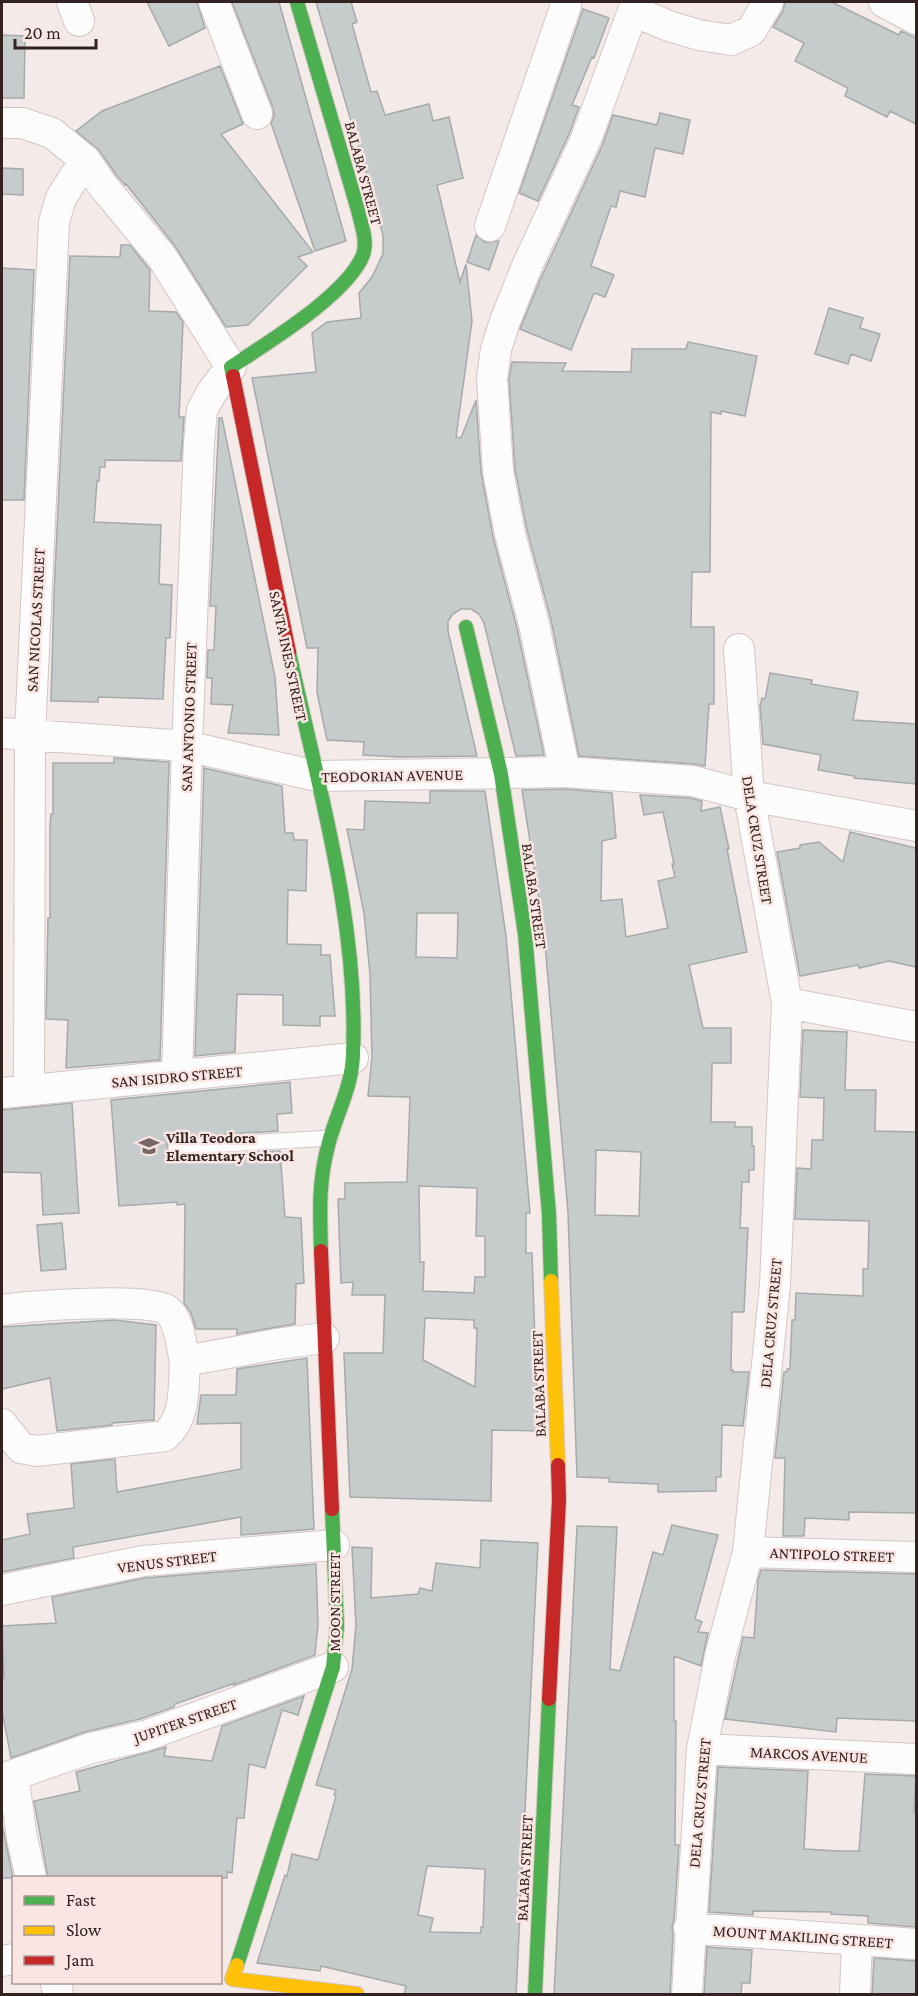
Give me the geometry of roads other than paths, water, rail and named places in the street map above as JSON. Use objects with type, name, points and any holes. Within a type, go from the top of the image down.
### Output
[{"type":"street","points":[[214,2],[257,114]]},
{"type":"street","name":"BALABA STREET","points":[[231,367],[327,298],[350,276],[363,256],[364,240],[357,210],[297,2]]},
{"type":"street","points":[[490,226],[566,5],[565,2]]},
{"type":"street","points":[[565,772],[534,624],[510,534],[498,471],[492,378],[496,349],[527,266],[586,139],[633,11],[669,26],[731,40],[751,31],[768,2]]},
{"type":"street","points":[[884,2],[916,19]]},
{"type":"street","name":"SANTA INES STREET","points":[[2,123],[22,123],[52,133],[85,160],[103,186],[162,257],[231,367],[263,535],[316,776],[348,941],[353,1005],[353,1058],[350,1076],[330,1138],[319,1193]]},
{"type":"street","name":"SAN NICOLAS STREET","points":[[15,1091],[16,733],[54,222],[61,198],[85,160]]},
{"type":"street","name":"SAN ANTONIO STREET","points":[[177,1076],[187,746],[202,410],[231,367]]},
{"type":"street","name":"BALABA STREET","points":[[466,627],[501,774],[525,934],[548,1203],[559,1500],[535,1995]]},
{"type":"street","name":"DELA CRUZ STREET","points":[[687,1995],[689,1928],[702,1749],[720,1656],[748,1552],[775,1285],[786,1003],[749,796],[740,650]]},
{"type":"street","name":"TEODORIAN AVENUE","points":[[16,733],[187,746],[316,776],[565,772],[693,781],[749,796],[916,826]]},
{"type":"street","points":[[786,1003],[916,1027]]},
{"type":"street","name":"SAN ISIDRO STREET","points":[[15,1091],[353,1058]]},
{"type":"street","name":"MOON STREET","points":[[226,1983],[333,1667],[337,1626],[319,1193]]},
{"type":"street","points":[[2,1310],[109,1303],[153,1305],[166,1309],[174,1318],[185,1361],[181,1414],[175,1427],[165,1436],[37,1451],[21,1448],[2,1424]]},
{"type":"street","points":[[185,1361],[324,1338]]},
{"type":"street","name":"VENUS STREET","points":[[2,1590],[143,1562],[334,1545]]},
{"type":"street","name":"ANTIPOLO STREET","points":[[748,1552],[916,1557]]},
{"type":"street","name":"JUPITER STREET","points":[[7,1777],[91,1748],[145,1736],[333,1667]]},
{"type":"street","name":"MARCOS AVENUE","points":[[702,1749],[916,1759]]},
{"type":"street","points":[[7,1777],[32,1876]]},
{"type":"street","name":"MOUNT MAKILING STREET","points":[[689,1928],[916,1944]]},
{"type":"street","points":[[855,1995],[857,1940]]},
{"type":"street","points":[[226,1983],[357,1995]]},
{"type":"lane","points":[[176,1147],[330,1138]]},
{"type":"place","name":"Villa Teodora Elementary School","points":[[149,1146]]}]
